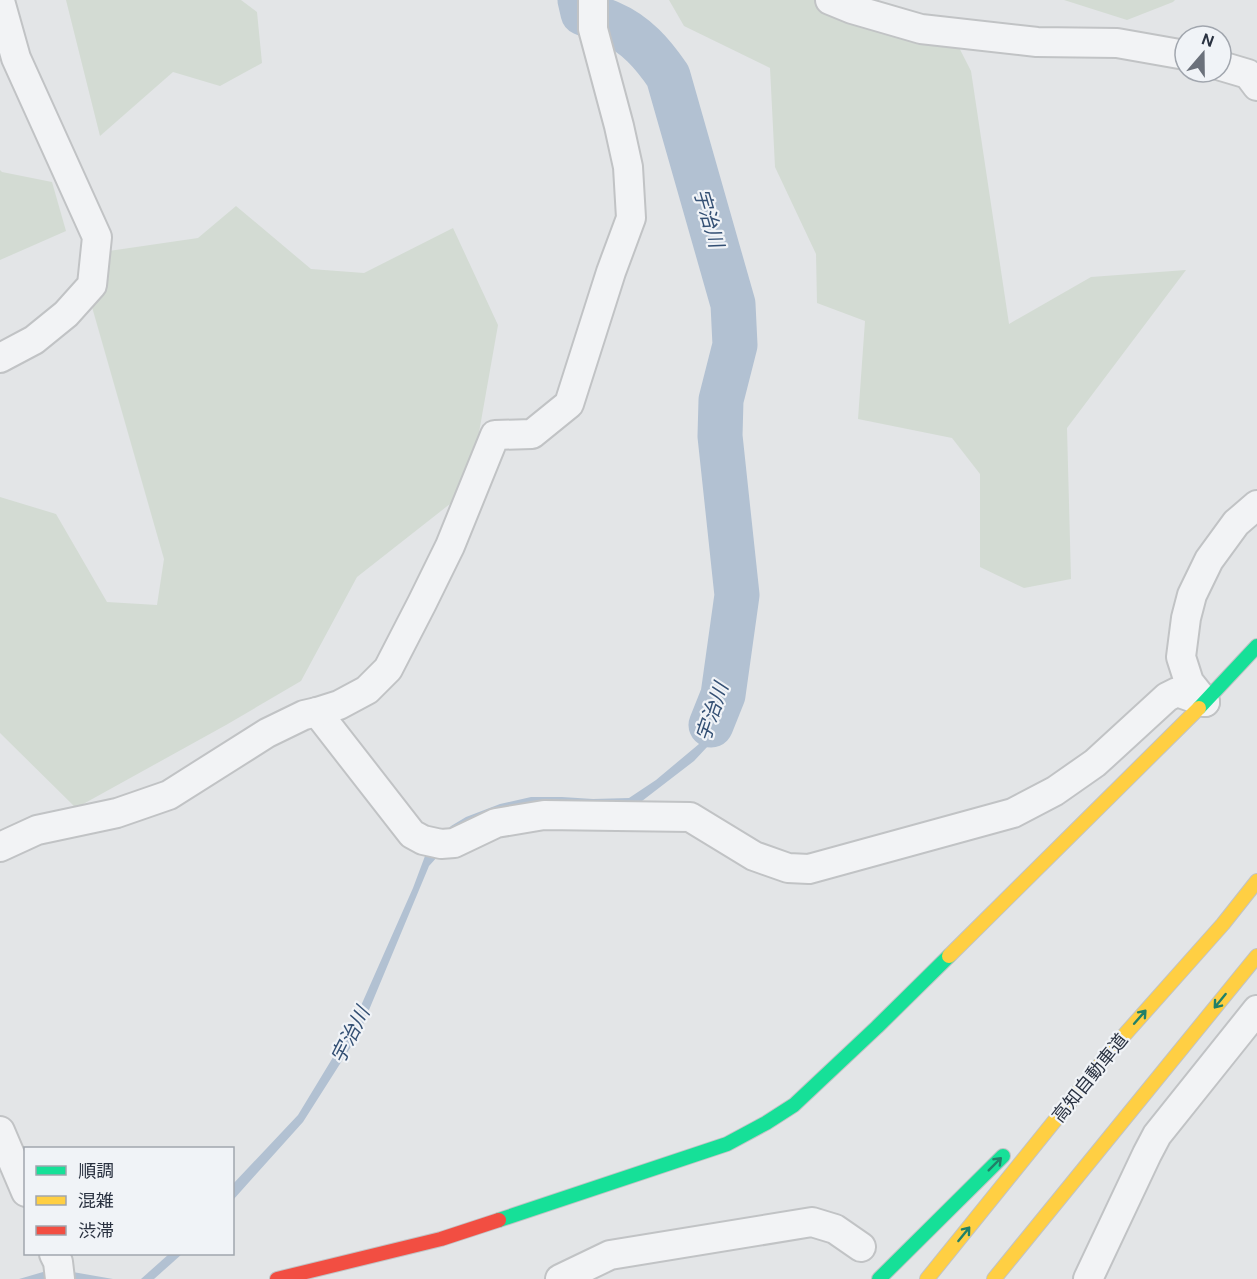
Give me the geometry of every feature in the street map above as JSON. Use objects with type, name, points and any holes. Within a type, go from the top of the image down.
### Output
[{"type":"main road","points":[[277,1279],[441,1239],[727,1144],[794,1105],[877,1027],[1205,702],[1257,646]]},
{"type":"main road","name":"高知自動車道","points":[[927,1279],[1119,1041],[1223,924],[1257,881]]},
{"type":"main road","points":[[994,1279],[1257,956]]},
{"type":"main road","points":[[1028,1131],[1119,1041]]},
{"type":"main road","points":[[1012,1279],[1116,1130]]},
{"type":"main road","points":[[879,1279],[1011,1148]]},
{"type":"street","points":[[830,0],[852,9],[921,29],[1037,42],[1117,43],[1173,54]]},
{"type":"street","points":[[0,1],[16,58],[97,237],[92,285],[66,314],[34,340],[0,358]]},
{"type":"street","points":[[0,847],[37,830],[117,813],[169,795],[267,733],[304,715],[339,705],[367,690],[387,669],[450,546],[495,435],[532,434],[569,404],[611,272],[631,218],[628,167],[593,13]]},
{"type":"street","points":[[1233,70],[1248,74],[1257,86]]},
{"type":"street","points":[[1205,702],[1189,682],[1180,657],[1188,610],[1192,595],[1209,561],[1236,523],[1257,505]]},
{"type":"street","points":[[317,712],[412,834],[423,840],[441,844],[454,843],[496,823],[544,815],[690,817],[754,856],[788,868],[809,869],[1013,813],[1055,791],[1095,763],[1167,697],[1177,692],[1205,702]]},
{"type":"street","points":[[1088,1279],[1157,1136],[1257,1010]]},
{"type":"street","points":[[0,1131],[24,1187]]},
{"type":"street","points":[[560,1279],[610,1255],[812,1222],[835,1229],[861,1246]]},
{"type":"shaded area","points":[[66,0],[241,0],[257,12],[262,63],[220,86],[173,72],[100,136]]},
{"type":"shaded area","points":[[669,0],[867,0],[947,24],[971,71],[1009,324],[1091,277],[1186,270],[1067,428],[1071,579],[1024,588],[980,567],[980,474],[952,438],[858,419],[865,321],[817,303],[816,254],[775,167],[770,68],[684,26]]},
{"type":"shaded area","points":[[1064,0],[1175,0],[1127,20]]},
{"type":"shaded area","points":[[0,170],[52,182],[66,231],[0,260]]},
{"type":"shaded area","points":[[236,206],[311,269],[364,273],[453,228],[498,325],[469,489],[357,577],[301,681],[76,808],[0,733],[0,497],[56,514],[107,602],[157,605],[164,559],[90,300],[102,252],[198,238]]},
{"type":"water","name":"宇治川","points":[[734,662],[725,698],[708,746],[694,761],[642,801],[621,810],[456,836],[429,866],[359,1034],[303,1122],[234,1199],[234,1183],[298,1115],[352,1026],[413,888],[428,848],[451,826],[466,817],[500,804],[531,797],[629,798],[656,780],[699,744],[725,668]]},
{"type":"water","points":[[168,1255],[181,1255],[154,1279],[141,1279]]},
{"type":"water","points":[[67,1271],[113,1279],[19,1279],[43,1272]]},
{"type":"waterway","name":"宇治川","points":[[580,0],[583,13],[610,23],[628,33],[650,52],[668,76],[733,304],[735,345],[721,400],[720,436],[737,595],[723,695],[711,725]]},
{"type":"traffic: fast","points":[[1199,708],[1257,646]]},
{"type":"traffic: fast","points":[[499,1220],[727,1144],[766,1123],[794,1105],[949,956]]},
{"type":"traffic: fast","points":[[879,1279],[1003,1156]]},
{"type":"traffic: slow","points":[[949,956],[1199,708]]},
{"type":"traffic: slow","points":[[927,1279],[1119,1041],[1223,924],[1257,881]]},
{"type":"traffic: slow","points":[[994,1279],[1257,956]]},
{"type":"traffic: jam","points":[[277,1279],[441,1239],[499,1220]]}]
